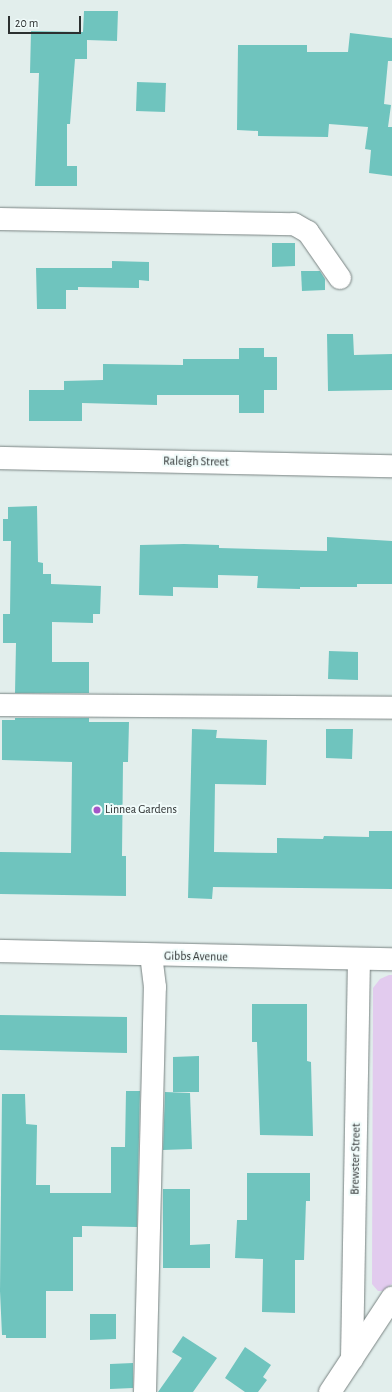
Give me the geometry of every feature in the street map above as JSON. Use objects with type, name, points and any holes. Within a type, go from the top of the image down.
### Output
[{"type":"street","points":[[0,218],[294,224],[308,232],[340,278]]},
{"type":"street","name":"Raleigh Street","points":[[0,458],[392,466]]},
{"type":"street","points":[[0,705],[392,708]]},
{"type":"street","name":"Gibbs Avenue","points":[[0,951],[151,956],[392,959]]},
{"type":"street","points":[[145,1392],[155,987],[151,956]]},
{"type":"street","name":"Brewster Street","points":[[352,1359],[359,959]]},
{"type":"street","points":[[330,1392],[392,1298]]},
{"type":"shaded area","points":[[392,975],[392,1284],[383,1291],[378,1291],[372,1284],[373,988],[380,979]]},
{"type":"building","points":[[84,11],[118,11],[117,41],[87,40],[87,59],[75,59],[70,124],[67,124],[67,166],[77,166],[77,186],[35,186],[39,73],[30,73],[31,31],[83,32]]},
{"type":"building","points":[[350,33],[392,38],[392,61],[388,61],[384,104],[391,105],[388,127],[392,127],[392,176],[369,173],[371,150],[365,149],[368,127],[329,124],[328,137],[258,136],[258,131],[237,130],[238,45],[307,45],[307,52],[348,52]]},
{"type":"building","points":[[137,82],[166,83],[165,112],[136,111]]},
{"type":"building","points":[[272,243],[295,243],[295,266],[272,267]]},
{"type":"building","points":[[112,261],[149,262],[149,281],[139,280],[139,288],[78,287],[78,290],[66,290],[66,309],[37,309],[36,268],[112,268]]},
{"type":"building","points":[[301,271],[320,271],[325,279],[325,290],[302,291]]},
{"type":"building","points":[[327,334],[353,334],[354,355],[392,354],[392,390],[328,391]]},
{"type":"building","points":[[239,348],[264,348],[264,357],[277,357],[277,390],[264,390],[264,413],[239,413],[239,395],[157,395],[157,405],[82,403],[82,421],[29,421],[29,390],[64,390],[64,381],[103,380],[103,364],[183,365],[183,359],[239,359]]},
{"type":"building","points":[[37,506],[38,562],[43,563],[43,574],[51,574],[51,584],[101,586],[100,614],[93,614],[93,623],[52,622],[52,662],[89,662],[89,693],[15,693],[16,643],[3,643],[3,614],[10,614],[11,541],[3,541],[3,519],[8,519],[8,507]]},
{"type":"building","points":[[327,537],[392,541],[392,584],[357,584],[357,587],[300,587],[300,589],[257,588],[258,576],[218,575],[218,588],[173,587],[173,596],[139,595],[140,545],[219,545],[219,548],[327,551]]},
{"type":"building","points":[[329,651],[358,652],[358,680],[328,679]]},
{"type":"building","name":"Linnea Gardens","points":[[15,718],[89,718],[89,722],[129,722],[128,762],[123,762],[122,856],[126,856],[126,896],[0,894],[0,852],[71,853],[72,762],[2,760],[2,720],[15,720]]},
{"type":"building","points":[[192,729],[217,730],[216,738],[267,740],[266,785],[215,784],[214,852],[277,853],[277,838],[323,839],[324,836],[369,837],[369,831],[392,831],[392,889],[213,887],[212,899],[188,898]]},
{"type":"building","points":[[326,729],[353,729],[352,759],[326,758]]},
{"type":"building","points":[[252,1004],[307,1004],[307,1061],[311,1062],[313,1136],[260,1135],[257,1042],[252,1042]]},
{"type":"building","points":[[0,1015],[127,1017],[127,1053],[0,1050]]},
{"type":"building","points":[[199,1056],[199,1092],[173,1092],[173,1057]]},
{"type":"building","points":[[126,1091],[140,1091],[137,1227],[82,1226],[82,1237],[73,1237],[73,1291],[46,1291],[46,1338],[6,1338],[6,1335],[2,1335],[0,1291],[2,1094],[25,1094],[26,1124],[37,1125],[36,1185],[50,1185],[50,1193],[111,1193],[111,1147],[125,1147]]},
{"type":"building","points":[[165,1092],[190,1093],[192,1149],[163,1150]]},
{"type":"building","points":[[247,1173],[310,1173],[310,1201],[306,1201],[304,1260],[295,1260],[295,1313],[262,1312],[263,1259],[235,1258],[237,1220],[247,1220]]},
{"type":"building","points":[[163,1189],[190,1189],[190,1245],[210,1244],[210,1268],[163,1268]]},
{"type":"building","points":[[90,1314],[116,1314],[116,1339],[90,1340]]},
{"type":"building","points":[[183,1336],[217,1358],[193,1392],[158,1392],[182,1358],[172,1352]]},
{"type":"building","points":[[245,1347],[271,1365],[263,1377],[267,1380],[258,1392],[245,1392],[225,1378]]},
{"type":"building","points":[[133,1363],[133,1388],[110,1389],[110,1364]]},
{"type":"place","name":"Linnea Gardens","points":[[97,810]]}]
